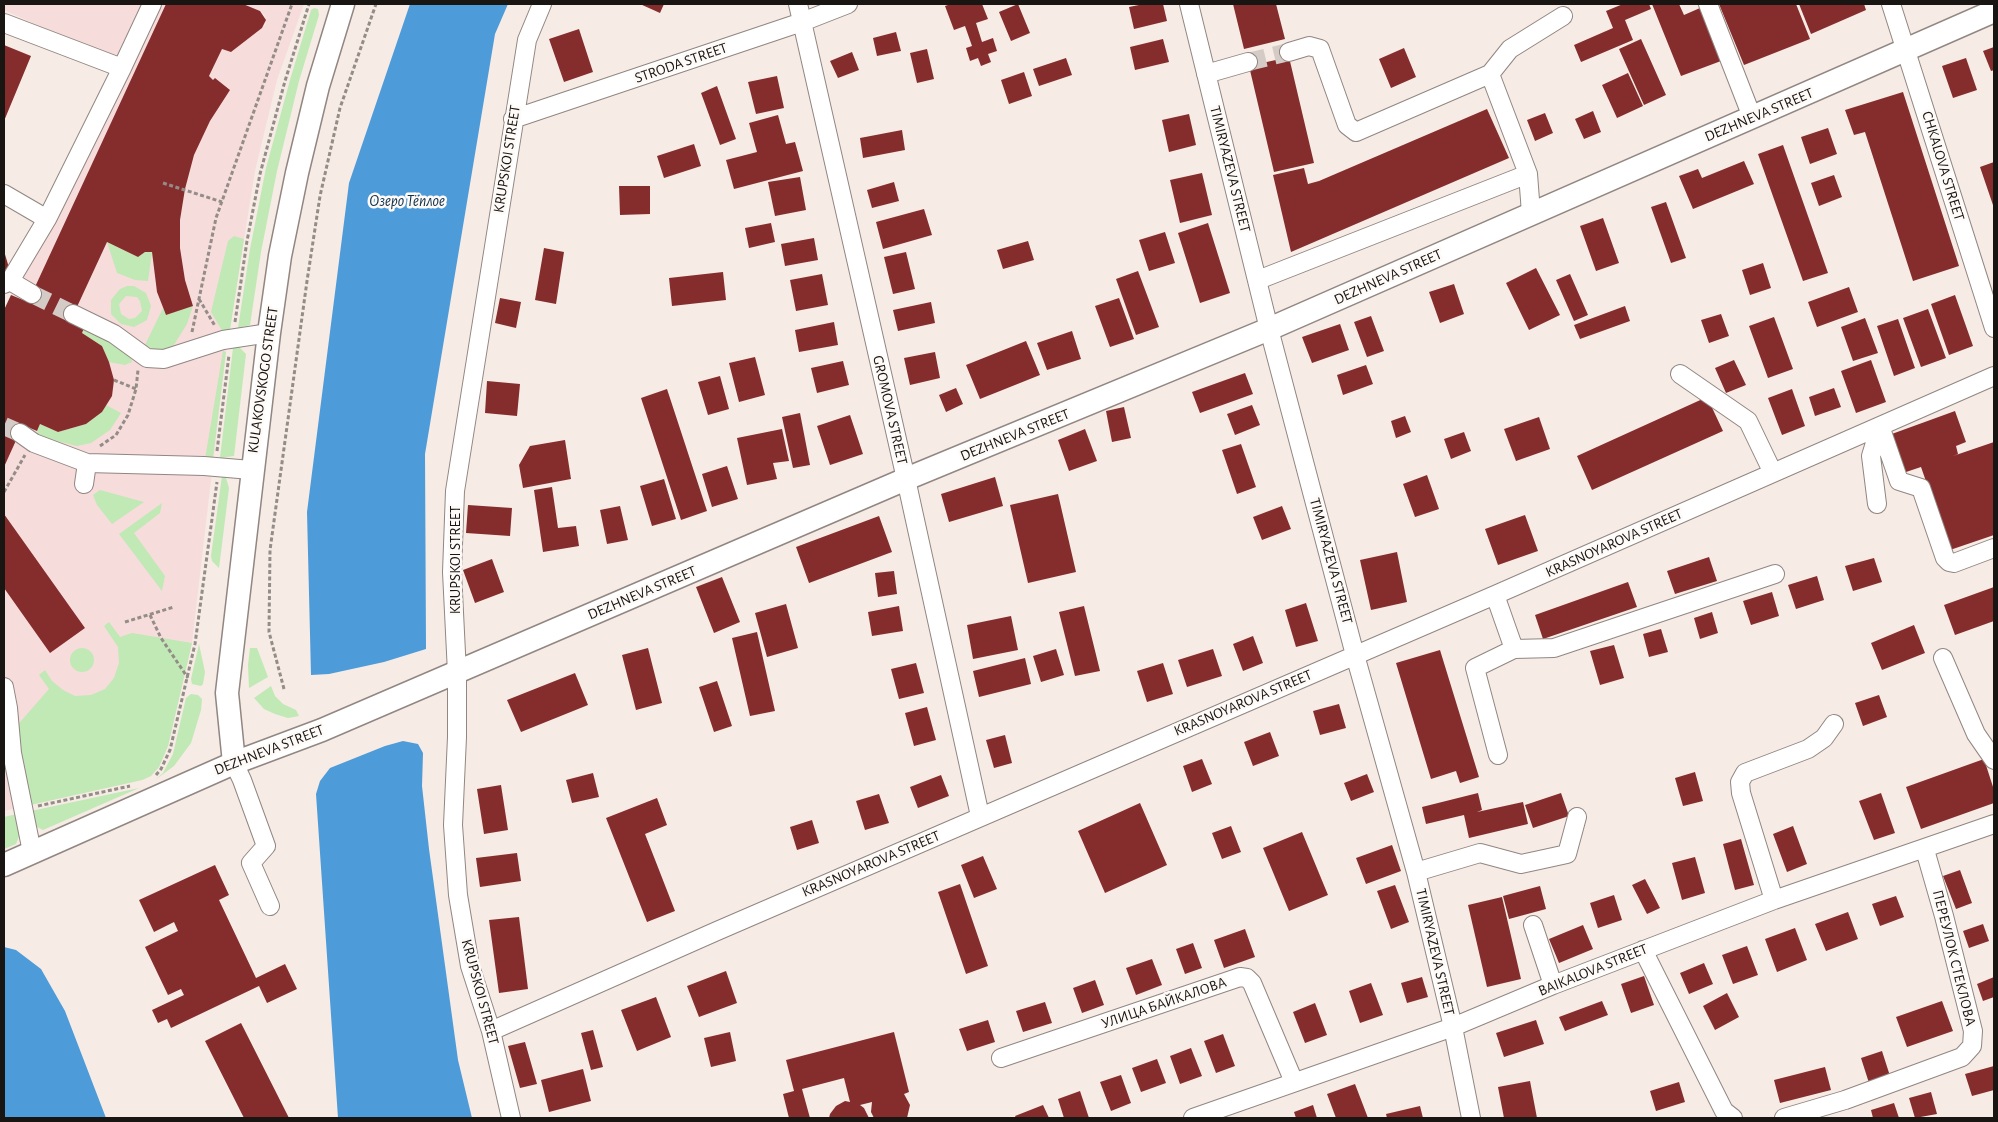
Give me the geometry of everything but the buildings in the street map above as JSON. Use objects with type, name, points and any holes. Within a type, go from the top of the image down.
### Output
[{"type":"main road","name":"KULAKOVSKOGO STREET","points":[[234,763],[226,693],[251,470],[269,333],[280,256],[297,173],[340,5]]},
{"type":"main road","name":"DEZHNEVA STREET","points":[[4,865],[234,763],[322,730],[906,479],[1269,330],[1531,213],[1994,11]]},
{"type":"street","points":[[32,294],[7,282],[47,219],[152,4]]},
{"type":"street","name":"KRUPSKOI STREET","points":[[511,1118],[491,1031],[470,966],[458,895],[453,825],[457,737],[457,672],[452,572],[454,491],[527,40],[542,4]]},
{"type":"street","name":"GROMOVA STREET","points":[[798,4],[980,816]]},
{"type":"street","name":"STRODA STREET","points":[[513,120],[802,22],[848,4]]},
{"type":"street","name":"TIMIRYAZEVA STREET","points":[[1189,4],[1269,330],[1355,655],[1416,872],[1453,1027],[1471,1118]]},
{"type":"street","points":[[1708,4],[1752,117]]},
{"type":"street","name":"CHKALOVA STREET","points":[[1891,4],[1994,328]]},
{"type":"street","points":[[1289,52],[1309,46],[1320,49],[1348,128],[1356,132],[1490,74],[1510,49],[1563,16]]},
{"type":"street","points":[[4,23],[122,68]]},
{"type":"street","points":[[1206,74],[1248,62]]},
{"type":"street","points":[[1490,74],[1528,174],[1531,213]]},
{"type":"street","points":[[1258,280],[1528,174]]},
{"type":"street","points":[[4,194],[47,219]]},
{"type":"street","points":[[74,314],[114,334],[147,358],[164,359],[223,340],[269,333]]},
{"type":"street","points":[[1680,374],[1748,421],[1772,473]]},
{"type":"street","name":"KRASNOYAROVA STREET","points":[[491,1031],[980,816],[1495,595],[1994,376]]},
{"type":"street","points":[[1877,504],[1871,456],[1880,426]]},
{"type":"street","points":[[1880,426],[1898,481],[1921,488],[1945,558],[1949,562],[1954,563],[1994,548]]},
{"type":"street","points":[[20,433],[34,443],[91,456],[251,470]]},
{"type":"street","points":[[84,484],[91,456]]},
{"type":"street","points":[[1498,755],[1476,668],[1514,649],[1554,648],[1775,574]]},
{"type":"street","points":[[1495,595],[1514,649]]},
{"type":"street","points":[[1942,658],[1976,734],[1994,760]]},
{"type":"street","points":[[4,688],[8,708],[8,748],[32,852]]},
{"type":"street","points":[[1774,900],[1741,793],[1740,782],[1745,774],[1808,750],[1824,738],[1834,724]]},
{"type":"street","points":[[234,763],[266,846],[251,863],[270,906]]},
{"type":"street","points":[[1416,872],[1480,854],[1521,864],[1567,854],[1577,817]]},
{"type":"street","name":"BAIKALOVA STREET","points":[[1193,1118],[1453,1027],[1553,985],[1774,900],[1925,850],[1994,824]]},
{"type":"street","name":"ПЕРЕУЛОК СТЕКЛОВА","points":[[1784,1118],[1845,1100],[1962,1057],[1972,1046],[1973,1031],[1925,850]]},
{"type":"street","points":[[1533,925],[1553,985]]},
{"type":"street","points":[[1643,950],[1724,1111],[1733,1118]]},
{"type":"street","name":"УЛИЦА БАЙКАЛОВА","points":[[1001,1058],[1240,977],[1247,978],[1252,983],[1294,1082]]},
{"type":"path","points":[[184,354],[193,328],[216,218],[292,4]]},
{"type":"path","points":[[284,689],[269,632],[271,541],[306,281],[320,196],[340,108],[376,4]]},
{"type":"path","points":[[163,183],[222,202]]},
{"type":"path","points":[[91,456],[116,435],[128,415],[136,389],[138,373],[135,349]]},
{"type":"path","points":[[114,380],[136,389]]},
{"type":"path","points":[[4,492],[26,453],[20,433]]},
{"type":"path","points":[[125,622],[174,607]]},
{"type":"path","points":[[150,615],[161,638],[188,678]]},
{"type":"shaded area","points":[[4,4],[166,4],[28,302],[11,295],[4,310],[117,61],[4,10]]},
{"type":"shaded area","points":[[243,4],[304,4],[277,80],[255,171],[226,352],[192,643],[168,746],[159,767],[151,776],[142,780],[4,811],[4,588],[50,652],[85,628],[4,514],[4,467],[23,425],[37,431],[40,424],[58,432],[86,424],[102,412],[114,380],[109,362],[102,346],[82,333],[84,329],[70,322],[107,242],[138,257],[145,252],[152,252],[157,292],[166,315],[193,306],[185,280],[180,248],[180,220],[185,189],[194,155],[210,121],[230,90],[215,78],[213,80],[209,76],[222,49],[231,52],[266,23],[265,16],[260,11]]},
{"type":"green space","points":[[314,8],[318,9],[319,15],[299,81],[277,171],[261,252],[250,325],[238,328],[250,249],[266,168],[311,10]]},
{"type":"green space","points":[[234,236],[244,239],[230,330],[223,332],[211,312],[228,241]]},
{"type":"green space","points":[[107,242],[138,257],[145,252],[152,252],[148,281],[135,280],[117,273]]},
{"type":"green space","points":[[134,286],[146,293],[151,306],[147,320],[134,327],[121,324],[111,314],[111,300],[120,289]],"holes":[[[126,296],[137,297],[142,311],[135,318],[129,319],[121,314],[119,304]]]},
{"type":"green space","points":[[193,306],[187,324],[172,348],[158,351],[145,345],[163,308],[166,315]]},
{"type":"green space","points":[[84,328],[121,348],[131,358],[132,362],[125,365],[109,362],[102,346],[82,333]]},
{"type":"green space","points":[[238,346],[246,354],[234,456],[220,458],[233,348]]},
{"type":"green space","points":[[223,351],[226,352],[213,458],[205,459]]},
{"type":"green space","points":[[106,405],[121,413],[110,430],[91,443],[77,446],[40,437],[37,431],[40,424],[58,432],[86,424],[102,412]]},
{"type":"green space","points":[[222,476],[226,478],[229,488],[219,568],[212,561],[211,556]]},
{"type":"green space","points":[[100,490],[144,502],[112,524],[97,505],[93,495]]},
{"type":"green space","points":[[162,503],[160,513],[134,533],[165,576],[162,591],[119,534]]},
{"type":"green space","points":[[109,622],[120,637],[132,633],[192,643],[168,746],[159,767],[151,776],[142,780],[30,805],[14,729],[49,689],[39,675],[45,670],[52,681],[63,690],[75,696],[91,695],[105,689],[114,678],[119,663],[118,647],[104,626]]},
{"type":"green space","points":[[199,644],[205,672],[201,686],[192,684],[191,679]]},
{"type":"green space","points":[[82,648],[90,652],[94,660],[90,668],[82,672],[74,668],[70,660],[74,652]]},
{"type":"green space","points":[[250,648],[257,648],[268,677],[249,688],[248,665]]},
{"type":"green space","points":[[271,686],[275,696],[283,704],[296,710],[299,716],[288,718],[264,709],[254,698]]},
{"type":"green space","points":[[191,694],[198,695],[202,699],[201,710],[191,743],[174,766],[155,780],[163,773],[173,754],[186,698]]},
{"type":"green space","points":[[139,788],[43,830],[35,826],[31,811]]},
{"type":"green space","points":[[17,814],[20,834],[16,844],[4,849],[4,817]]},
{"type":"water","name":"Озеро Тёплое","points":[[410,4],[508,4],[495,34],[425,454],[426,649],[384,662],[329,674],[311,675],[307,512],[349,183]]},
{"type":"water","points":[[403,741],[418,744],[423,753],[422,786],[429,849],[458,1060],[472,1118],[338,1118],[316,794],[320,781],[330,768],[385,746]]},
{"type":"water","points":[[4,947],[16,950],[41,969],[65,1011],[106,1118],[4,1118]]},
{"type":"tunnel","points":[[1248,62],[1289,52]]},
{"type":"tunnel","points":[[32,294],[73,314]]},
{"type":"tunnel","points":[[4,426],[20,433]]}]
